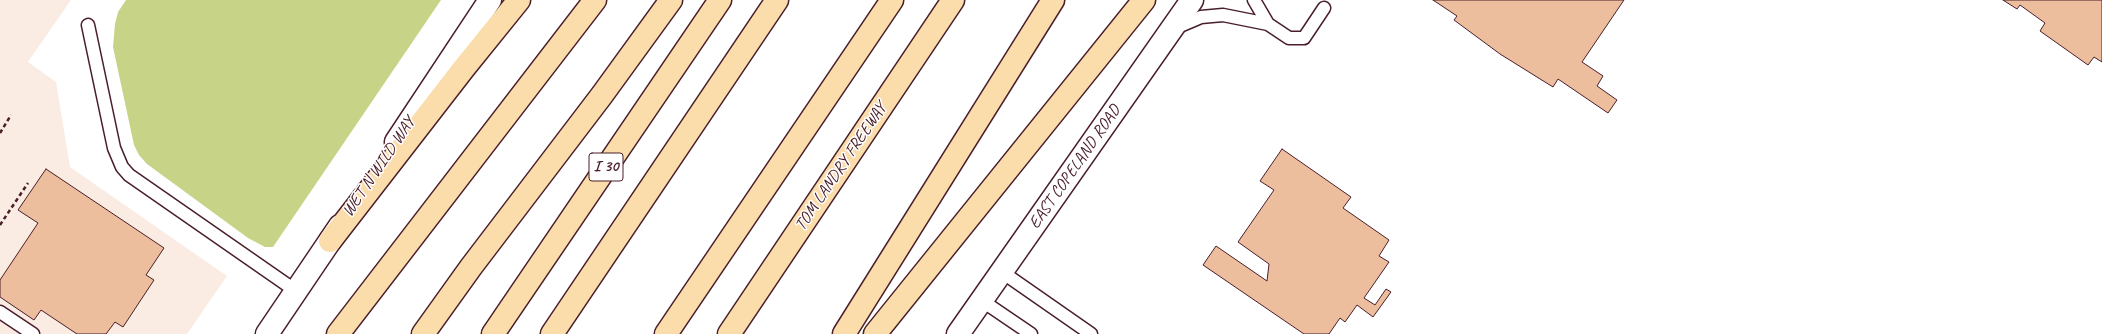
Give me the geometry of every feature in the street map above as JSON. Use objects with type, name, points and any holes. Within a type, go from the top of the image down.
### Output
[{"type":"highway","points":[[330,241],[464,68],[519,0]]},
{"type":"highway","points":[[338,334],[595,0]]},
{"type":"highway","points":[[423,334],[471,267],[602,95],[671,0]]},
{"type":"highway","name":"I 30","points":[[493,334],[720,0]]},
{"type":"highway","points":[[552,334],[777,0]]},
{"type":"highway","points":[[666,334],[892,0]]},
{"type":"highway","name":"TOM LANDRY FREEWAY","points":[[730,334],[953,0]]},
{"type":"highway","points":[[844,334],[1053,0]]},
{"type":"highway","points":[[875,334],[1144,0]]},
{"type":"main road","name":"WET N WILD WAY","points":[[267,334],[490,0]]},
{"type":"main road","name":"EAST COPELAND ROAD","points":[[958,334],[1192,0]]},
{"type":"lane","points":[[1254,0],[1268,24]]},
{"type":"lane","points":[[1171,30],[1201,17],[1223,14],[1268,24],[1289,38],[1304,38],[1324,8]]},
{"type":"lane","points":[[88,25],[114,148],[122,167],[129,175],[296,291]]},
{"type":"lane","points":[[1002,272],[1091,334]]},
{"type":"lane","points":[[981,300],[1031,334]]},
{"type":"lane","points":[[0,312],[33,334]]},
{"type":"path","points":[[0,133],[11,115]]},
{"type":"path","points":[[0,225],[28,183]]},
{"type":"shaded area","points":[[0,0],[71,0],[28,62],[56,82],[70,167],[227,276],[187,334],[0,334]]},
{"type":"green space","points":[[126,0],[441,0],[273,247],[265,247],[248,238],[147,164],[139,155],[134,145],[113,47],[115,24],[118,12]]},
{"type":"building","points":[[1433,0],[1624,0],[1582,62],[1603,76],[1597,86],[1617,100],[1608,113],[1558,79],[1553,87],[1500,54],[1454,20],[1457,16]]},
{"type":"building","points":[[2003,0],[2102,0],[2102,62],[2094,57],[2088,65],[2040,31],[2045,23],[2020,5],[2017,9]]},
{"type":"building","points":[[1282,149],[1351,197],[1343,208],[1389,240],[1379,256],[1389,262],[1364,298],[1375,305],[1386,289],[1391,292],[1373,317],[1357,305],[1345,322],[1340,318],[1329,334],[1304,334],[1203,265],[1216,246],[1267,281],[1269,264],[1238,242],[1274,190],[1260,181]]},
{"type":"building","points":[[46,169],[164,248],[146,275],[154,280],[123,327],[115,322],[106,334],[77,334],[41,310],[34,320],[0,297],[0,280],[38,223],[18,210]]}]
